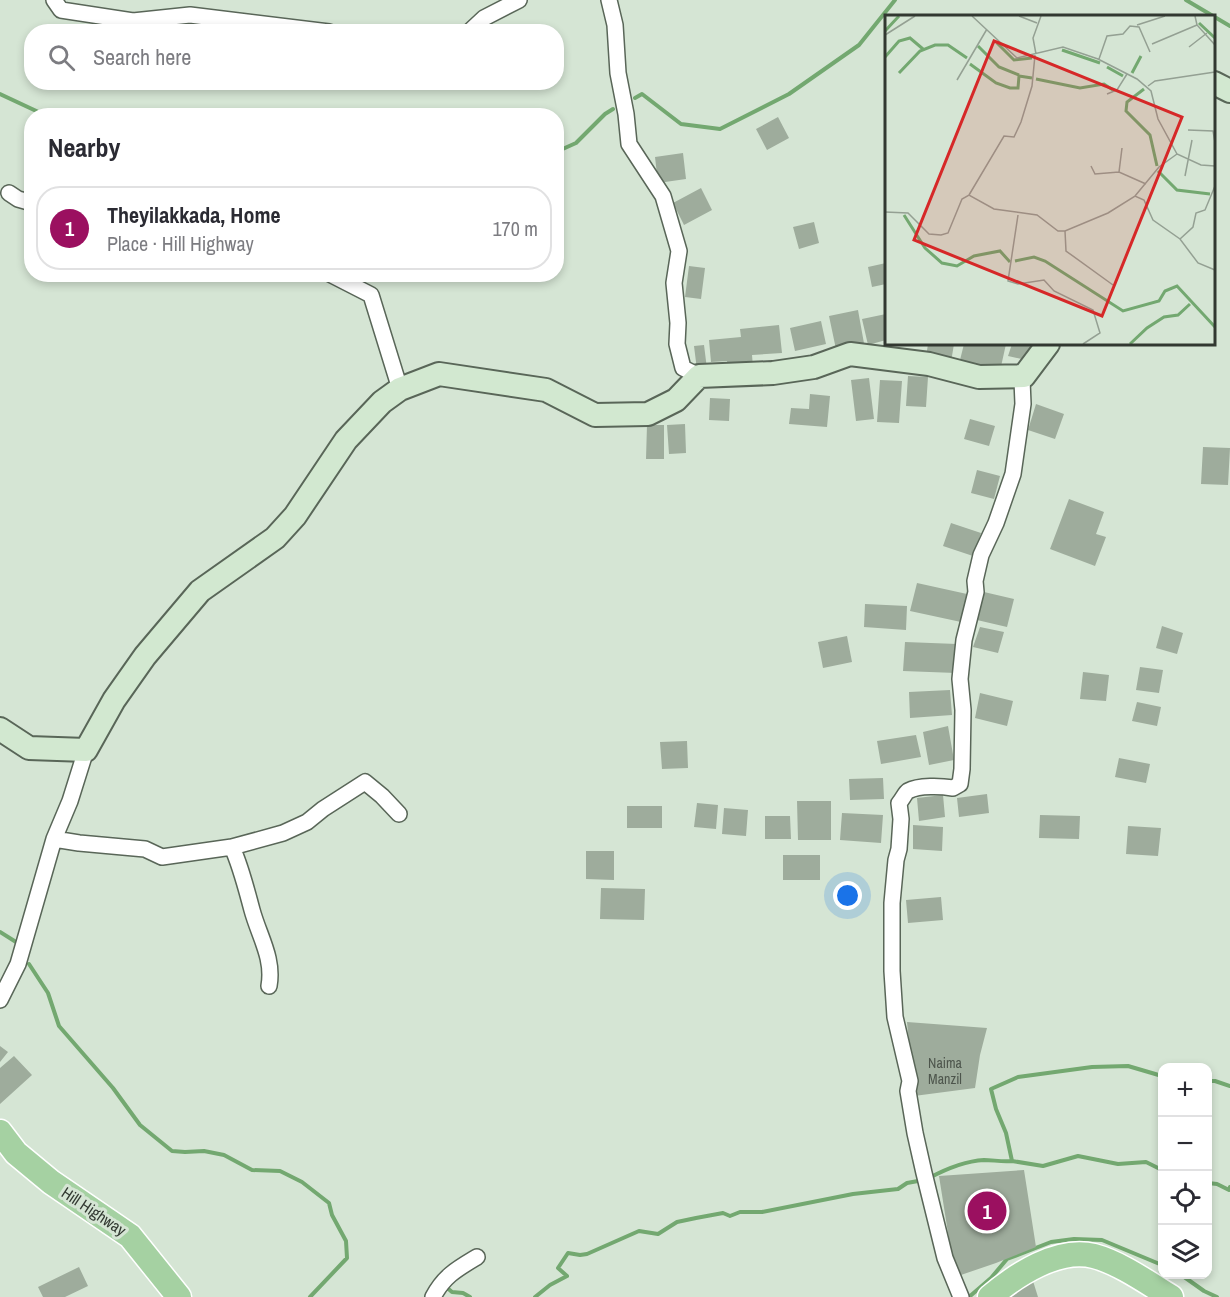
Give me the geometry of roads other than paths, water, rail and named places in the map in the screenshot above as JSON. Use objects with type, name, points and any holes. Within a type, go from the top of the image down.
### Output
[{"type":"main road","points":[[1215,84],[1230,91]]},
{"type":"main road","points":[[0,729],[28,748],[86,750],[114,700],[139,664],[200,591],[275,538],[295,516],[346,440],[382,402],[400,389],[439,374],[546,390],[595,415],[648,414],[676,400],[699,376],[773,373],[814,368],[850,354],[929,364],[979,377],[1024,376],[1047,345]]},
{"type":"main road","name":"Hill Highway","points":[[0,1132],[16,1153],[51,1182],[130,1236],[179,1297]]},
{"type":"main road","points":[[990,1297],[1000,1288],[1039,1265],[1062,1255],[1093,1256],[1130,1272],[1171,1297]]},
{"type":"street","points":[[54,0],[61,10],[133,21],[189,15],[263,24]]},
{"type":"street","points":[[478,24],[484,18],[519,0]]},
{"type":"street","points":[[609,0],[615,25],[618,73],[629,144],[663,196],[671,221],[679,251],[674,283],[678,323],[677,344],[683,368],[699,376]]},
{"type":"street","points":[[9,193],[24,201]]},
{"type":"street","points":[[346,282],[371,295],[400,389]]},
{"type":"street","points":[[961,1297],[945,1258],[915,1133],[908,1091],[910,1081],[900,1044],[893,1001],[892,903],[899,849],[901,819],[899,803],[908,792],[919,788],[942,786],[953,788],[960,784],[963,710],[960,679],[964,640],[976,592],[975,581],[981,555],[998,518],[1013,474],[1023,404],[1020,376]]},
{"type":"street","points":[[0,1000],[18,964],[54,839],[70,801],[86,750]]},
{"type":"street","points":[[54,839],[145,849],[162,857],[232,847],[283,833],[307,822],[365,782],[399,814]]},
{"type":"street","points":[[232,847],[241,867],[243,882],[268,957],[271,977],[269,986]]},
{"type":"street","points":[[433,1297],[440,1283],[454,1270],[477,1257]]},
{"type":"waterway","points":[[635,98],[642,94],[681,124],[720,129],[789,94],[859,45],[895,0]]},
{"type":"waterway","points":[[1186,0],[1211,15]]},
{"type":"waterway","points":[[1215,17],[1230,26]]},
{"type":"waterway","points":[[0,94],[30,108]]},
{"type":"waterway","points":[[564,148],[576,143],[613,109]]},
{"type":"waterway","points":[[0,932],[16,942]]},
{"type":"waterway","points":[[29,964],[48,993],[59,1026],[113,1088],[140,1125],[172,1151],[204,1151],[224,1155],[252,1170],[280,1171],[302,1182],[329,1203],[332,1215],[346,1241],[347,1258],[310,1297]]},
{"type":"waterway","points":[[929,1178],[970,1162],[1012,1161],[1006,1133],[991,1089],[1018,1077],[1092,1067],[1128,1066],[1158,1075]]},
{"type":"waterway","points":[[1212,1081],[1230,1086]]},
{"type":"waterway","points":[[1012,1161],[1043,1166],[1078,1156],[1118,1164],[1146,1162],[1158,1168]]},
{"type":"waterway","points":[[535,1297],[550,1285],[567,1276],[558,1268],[568,1253],[587,1254],[639,1231],[658,1234],[677,1222],[696,1218],[723,1213],[730,1216],[740,1212],[762,1212],[853,1194],[898,1189],[907,1183],[918,1181]]},
{"type":"waterway","points":[[1212,1183],[1229,1190],[1230,1187]]},
{"type":"waterway","points":[[969,1297],[991,1278],[1007,1259],[1051,1242],[1074,1239],[1102,1240],[1158,1263]]},
{"type":"waterway","points":[[1187,1279],[1217,1297]]},
{"type":"waterway","points":[[445,1286],[452,1292],[463,1293],[470,1297]]},
{"type":"place","name":"Theyilakkada, Home","points":[[987,1211]]}]
